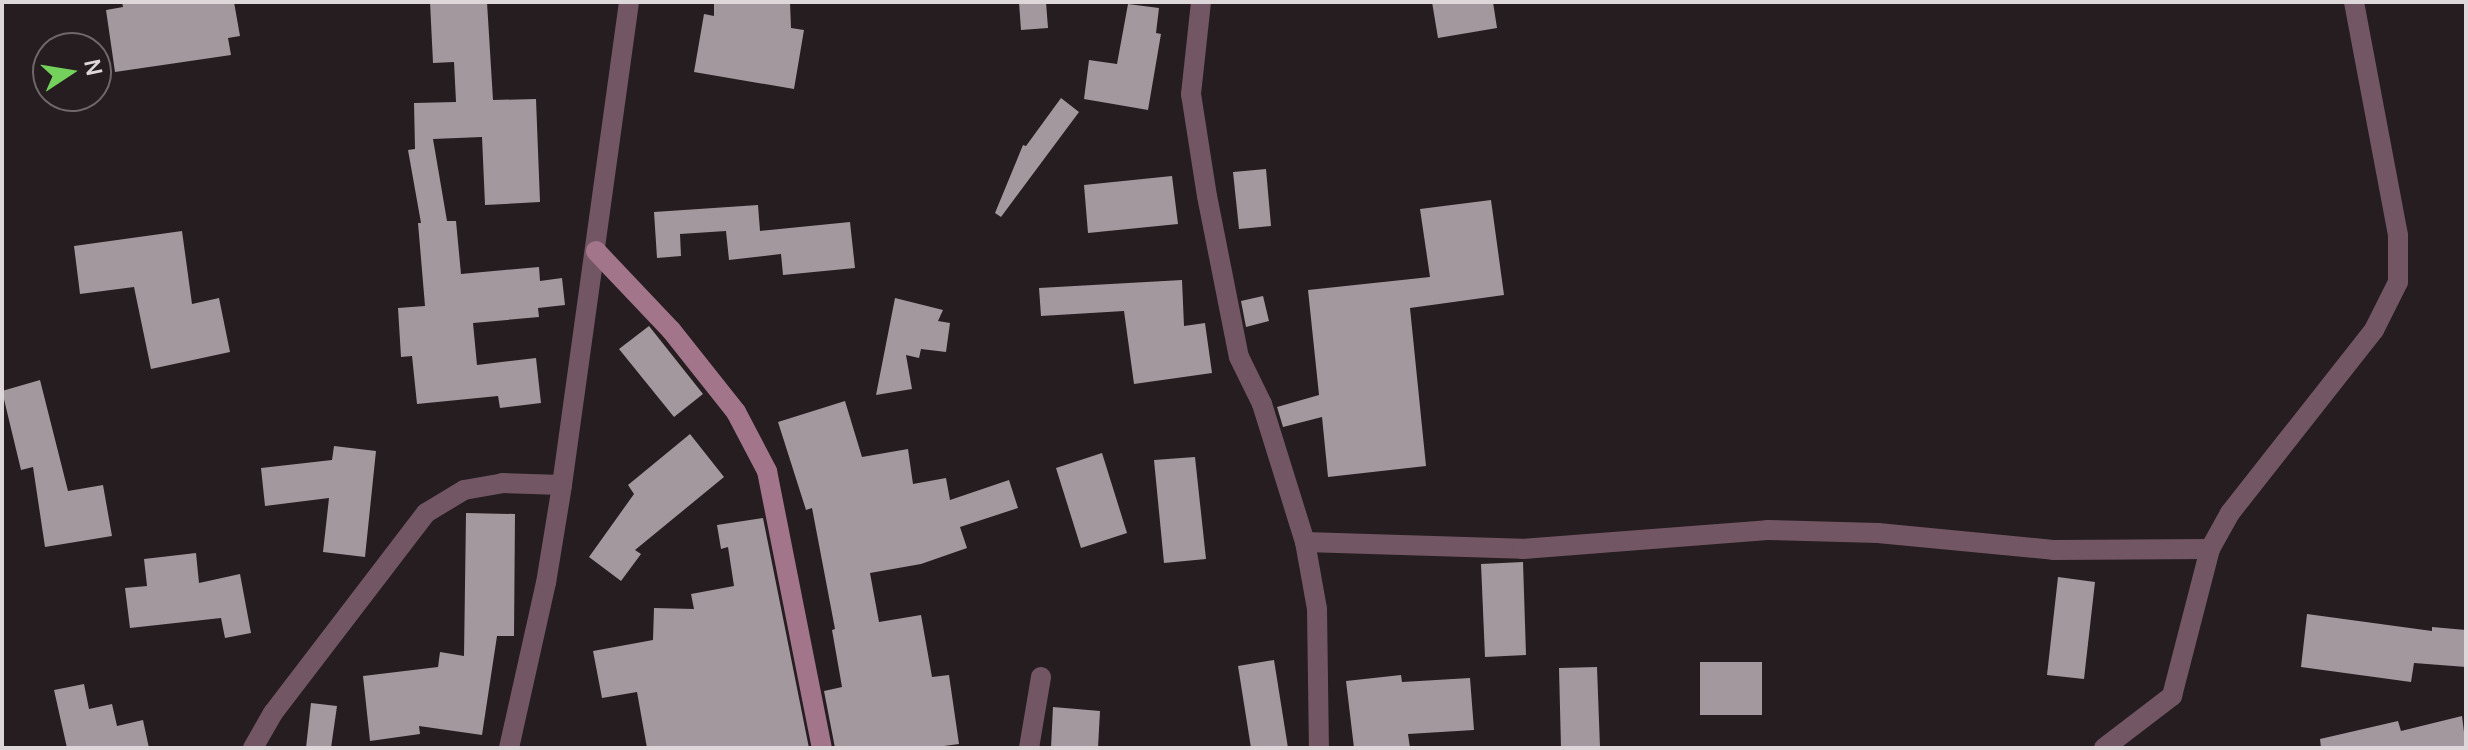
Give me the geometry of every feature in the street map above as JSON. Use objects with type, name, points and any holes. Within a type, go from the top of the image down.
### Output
[{"type":"street","points":[[509,748],[546,583],[562,485],[629,2]]},
{"type":"street","points":[[1201,2],[1191,94],[1207,196],[1239,357],[1262,404],[1305,542],[1317,609],[1319,748]]},
{"type":"street","points":[[2104,748],[2172,696],[2210,549],[2230,513],[2374,330],[2398,282],[2398,235],[2354,2]]},
{"type":"street","points":[[596,251],[671,330],[736,412],[767,471],[822,748]]},
{"type":"street","points":[[253,748],[273,713],[426,513],[464,490],[502,483],[562,485]]},
{"type":"street","points":[[1305,542],[1522,549],[1767,530],[1878,533],[2053,550],[2210,549]]},
{"type":"street","points":[[1029,748],[1041,677]]},
{"type":"building","points":[[122,2],[234,2],[240,36],[228,38],[231,55],[115,72],[112,32],[109,32],[106,10],[123,7]]},
{"type":"building","points":[[430,2],[487,2],[493,100],[536,99],[540,202],[485,205],[482,137],[433,139],[447,221],[456,221],[461,274],[539,267],[540,281],[562,278],[565,305],[538,308],[539,317],[473,323],[477,365],[536,358],[541,403],[500,408],[498,396],[417,404],[412,356],[401,357],[398,308],[425,306],[418,223],[421,223],[408,150],[415,149],[414,103],[456,102],[454,62],[433,63]]},
{"type":"building","points":[[714,2],[790,2],[791,28],[804,30],[794,89],[694,72],[704,14],[714,16]]},
{"type":"building","points":[[1019,2],[1046,2],[1048,28],[1021,30]]},
{"type":"building","points":[[1432,2],[1493,2],[1497,28],[1438,38]]},
{"type":"building","points":[[1128,4],[1159,8],[1156,33],[1161,34],[1148,110],[1084,99],[1089,60],[1117,64]]},
{"type":"building","points":[[1061,98],[1079,112],[1001,217],[995,213],[1023,145],[1026,146]]},
{"type":"building","points":[[1266,169],[1271,226],[1239,229],[1233,172]]},
{"type":"building","points":[[1172,176],[1178,224],[1088,233],[1084,185]]},
{"type":"building","points":[[1491,200],[1504,295],[1410,308],[1426,466],[1328,477],[1322,417],[1283,427],[1277,407],[1319,395],[1308,290],[1430,277],[1420,209]]},
{"type":"building","points":[[758,205],[760,231],[850,222],[855,268],[783,275],[781,254],[729,260],[726,231],[680,234],[681,256],[657,258],[654,212]]},
{"type":"building","points":[[182,231],[192,304],[219,298],[230,352],[151,369],[134,287],[80,294],[74,246]]},
{"type":"building","points":[[1182,280],[1184,326],[1205,323],[1212,373],[1134,384],[1124,311],[1041,316],[1039,288]]},
{"type":"building","points":[[1263,296],[1269,321],[1246,327],[1241,301]]},
{"type":"building","points":[[895,298],[943,310],[938,321],[950,323],[946,352],[921,349],[919,358],[906,355],[912,389],[876,395]]},
{"type":"building","points":[[649,326],[703,394],[674,417],[619,349]]},
{"type":"building","points":[[40,380],[68,491],[103,485],[112,536],[45,547],[33,467],[21,470],[2,391]]},
{"type":"building","points":[[845,401],[862,457],[908,449],[913,484],[946,478],[950,500],[1009,480],[1018,508],[960,527],[967,548],[921,564],[870,573],[879,622],[921,615],[932,677],[949,675],[959,744],[929,748],[835,748],[824,691],[842,687],[832,630],[835,629],[812,508],[806,510],[778,422]]},
{"type":"building","points":[[690,434],[724,477],[635,550],[641,554],[621,581],[589,557],[634,494],[628,485]]},
{"type":"building","points":[[334,446],[376,451],[365,557],[323,552],[329,498],[265,506],[261,468],[332,460]]},
{"type":"building","points":[[1102,453],[1127,533],[1081,548],[1056,468]]},
{"type":"building","points":[[1195,457],[1206,559],[1164,563],[1154,460]]},
{"type":"building","points":[[466,513],[515,514],[514,636],[497,636],[482,735],[419,726],[420,734],[370,741],[363,676],[438,667],[440,652],[464,656]]},
{"type":"building","points":[[763,518],[809,748],[647,748],[637,692],[602,698],[593,651],[653,640],[654,608],[694,609],[691,594],[734,586],[728,547],[721,549],[717,525]]},
{"type":"building","points":[[196,553],[199,583],[240,574],[251,633],[225,638],[221,618],[130,628],[125,588],[147,586],[144,559]]},
{"type":"building","points":[[1523,562],[1526,655],[1485,657],[1481,564]]},
{"type":"building","points":[[2058,577],[2095,582],[2084,679],[2047,675]]},
{"type":"building","points":[[2307,614],[2432,631],[2432,627],[2466,630],[2466,667],[2414,663],[2411,682],[2301,667]]},
{"type":"building","points":[[1274,660],[1288,748],[1251,748],[1238,666]]},
{"type":"building","points":[[1700,662],[1762,662],[1762,715],[1700,715]]},
{"type":"building","points":[[1597,667],[1600,748],[1561,748],[1559,668]]},
{"type":"building","points":[[1401,675],[1402,682],[1470,678],[1474,730],[1408,734],[1410,748],[1354,748],[1346,681]]},
{"type":"building","points":[[84,684],[89,709],[112,704],[117,726],[143,720],[149,748],[67,748],[54,690]]},
{"type":"building","points":[[311,703],[337,706],[331,748],[306,748]]},
{"type":"building","points":[[1053,707],[1100,711],[1098,748],[1051,748]]},
{"type":"building","points":[[2462,716],[2466,748],[2321,748],[2320,739],[2398,721],[2401,731]]}]
